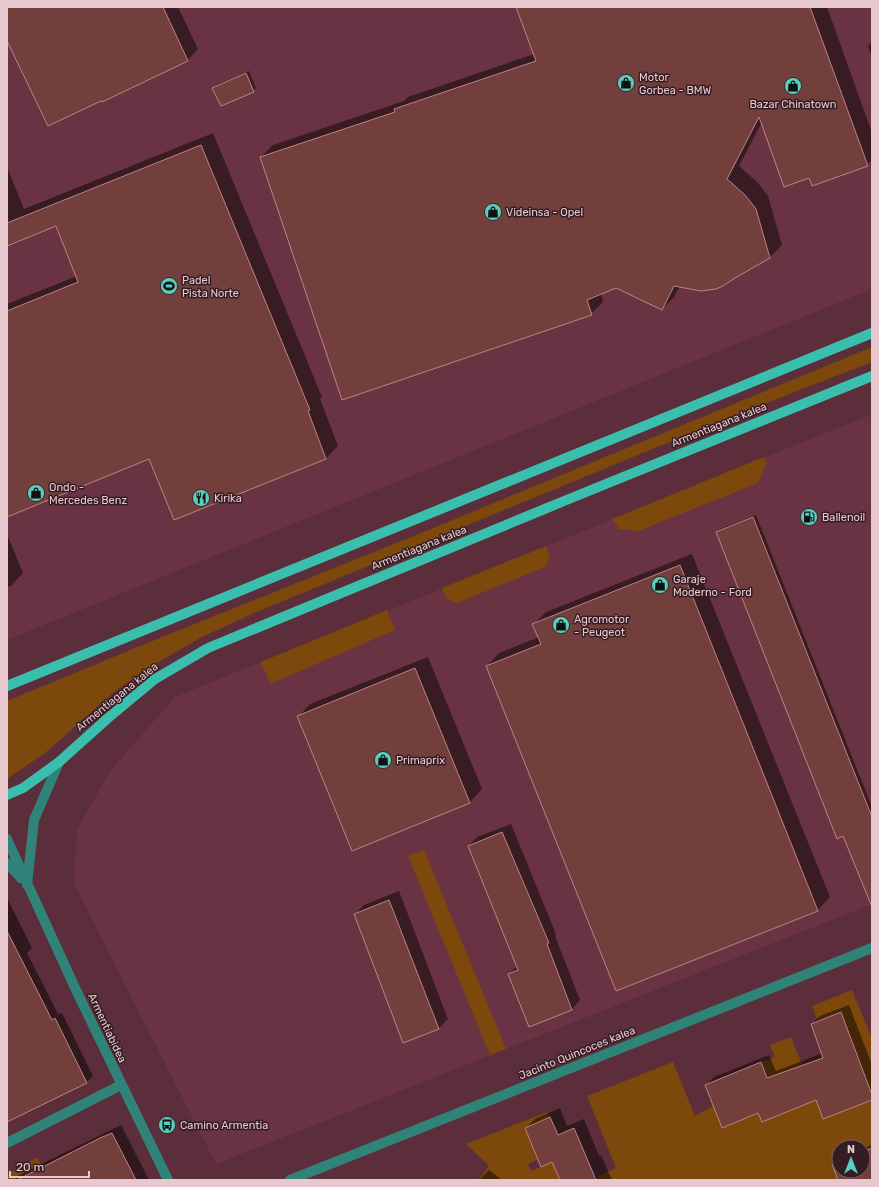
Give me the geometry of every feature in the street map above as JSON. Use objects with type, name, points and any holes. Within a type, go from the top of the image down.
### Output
[{"type":"main road","points":[[7,686],[872,333]]},
{"type":"main road","name":"Armentiagana kalea","points":[[7,795],[23,788],[58,762],[108,718],[156,679],[208,648],[872,376]]},
{"type":"street","points":[[27,885],[34,820],[58,762]]},
{"type":"street","name":"Armentiabidea","points":[[7,839],[121,1085],[168,1180]]},
{"type":"street","name":"Armentiabidea","points":[[7,863],[27,885]]},
{"type":"street","name":"Jacinto Quincoces kalea","points":[[290,1180],[872,948]]},
{"type":"street","points":[[7,1143],[121,1085]]},
{"type":"shaded area","points":[[7,7],[872,7],[872,289],[7,640]]},
{"type":"shaded area","points":[[872,347],[872,362],[723,420],[259,611],[200,638],[150,667],[115,691],[45,753],[7,779],[7,701],[416,535]]},
{"type":"shaded area","points":[[872,414],[872,904],[216,1164],[74,884],[77,829],[111,770],[175,697]]},
{"type":"shaded area","points":[[764,457],[767,462],[758,483],[638,531],[619,529],[612,519]]},
{"type":"shaded area","points":[[546,546],[550,557],[545,567],[457,603],[446,598],[442,588]]},
{"type":"shaded area","points":[[387,610],[395,630],[270,684],[261,662]]},
{"type":"shaded area","points":[[424,850],[506,1049],[490,1055],[408,856]]},
{"type":"shaded area","points":[[852,990],[872,1038],[872,1095],[841,1013],[818,1021],[812,1006]]},
{"type":"shaded area","points":[[791,1037],[823,1118],[872,1100],[872,1180],[599,1180],[597,1177],[616,1168],[587,1096],[673,1062],[695,1116],[713,1106],[722,1128],[758,1113],[762,1122],[782,1114],[761,1062],[775,1057],[770,1045]]},
{"type":"shaded area","points":[[547,1112],[550,1117],[525,1128],[538,1159],[528,1164],[531,1171],[552,1162],[560,1180],[479,1179],[489,1166],[466,1144]]},
{"type":"shaded area","points":[[37,1157],[43,1167],[17,1180],[7,1180],[8,1174]]},
{"type":"building","points":[[7,7],[163,7],[188,61],[48,126],[7,41]]},
{"type":"building","points":[[516,7],[810,7],[868,166],[812,186],[809,178],[784,187],[759,117],[727,179],[745,195],[756,209],[770,258],[716,289],[701,291],[674,286],[662,310],[616,288],[587,300],[592,315],[342,400],[260,157],[395,112],[394,109],[536,61]]},
{"type":"building","points":[[246,73],[254,92],[221,106],[212,88]]},
{"type":"building","name":"Padel Pista Norte","points":[[201,145],[310,410],[308,411],[326,459],[174,520],[149,459],[7,517],[7,311],[78,282],[56,226],[7,246],[7,223]]},
{"type":"building","points":[[753,517],[872,817],[872,907],[843,836],[837,839],[716,532]]},
{"type":"building","points":[[680,565],[818,911],[616,991],[486,666],[541,644],[532,624]]},
{"type":"building","name":"Primaprix","points":[[415,668],[470,803],[352,851],[297,716]]},
{"type":"building","points":[[502,832],[549,943],[547,944],[572,1010],[529,1027],[508,974],[518,970],[468,846]]},
{"type":"building","points":[[389,900],[439,1029],[403,1043],[354,914]]},
{"type":"building","points":[[7,931],[52,1020],[55,1018],[87,1083],[7,1122]]},
{"type":"building","points":[[841,1012],[872,1095],[872,1100],[823,1119],[816,1100],[762,1122],[758,1113],[722,1128],[705,1085],[761,1062],[767,1078],[823,1058],[811,1024]]},
{"type":"building","points":[[550,1117],[558,1135],[574,1128],[596,1180],[560,1180],[552,1162],[541,1167],[525,1128]]},
{"type":"building","points":[[112,1133],[136,1180],[17,1180],[100,1138]]},
{"type":"building","points":[[871,1148],[872,1180],[838,1180],[871,1179]]},
{"type":"place","name":"Motor Gorbea - BMW","points":[[626,83]]},
{"type":"place","name":"Bazar Chinatown","points":[[793,86]]},
{"type":"place","name":"Videinsa - Opel","points":[[493,212]]},
{"type":"place","name":"Padel Pista Norte","points":[[169,286]]},
{"type":"place","name":"Ondo - Mercedes Benz","points":[[36,493]]},
{"type":"place","name":"Kirika","points":[[201,498]]},
{"type":"place","name":"Ballenoil","points":[[809,517]]},
{"type":"place","name":"Garaje Moderno - Ford","points":[[660,585]]},
{"type":"place","name":"Agromotor - Peugeot","points":[[561,625]]},
{"type":"place","name":"Primaprix","points":[[383,760]]},
{"type":"place","name":"Camino Armentia","points":[[167,1125]]}]
